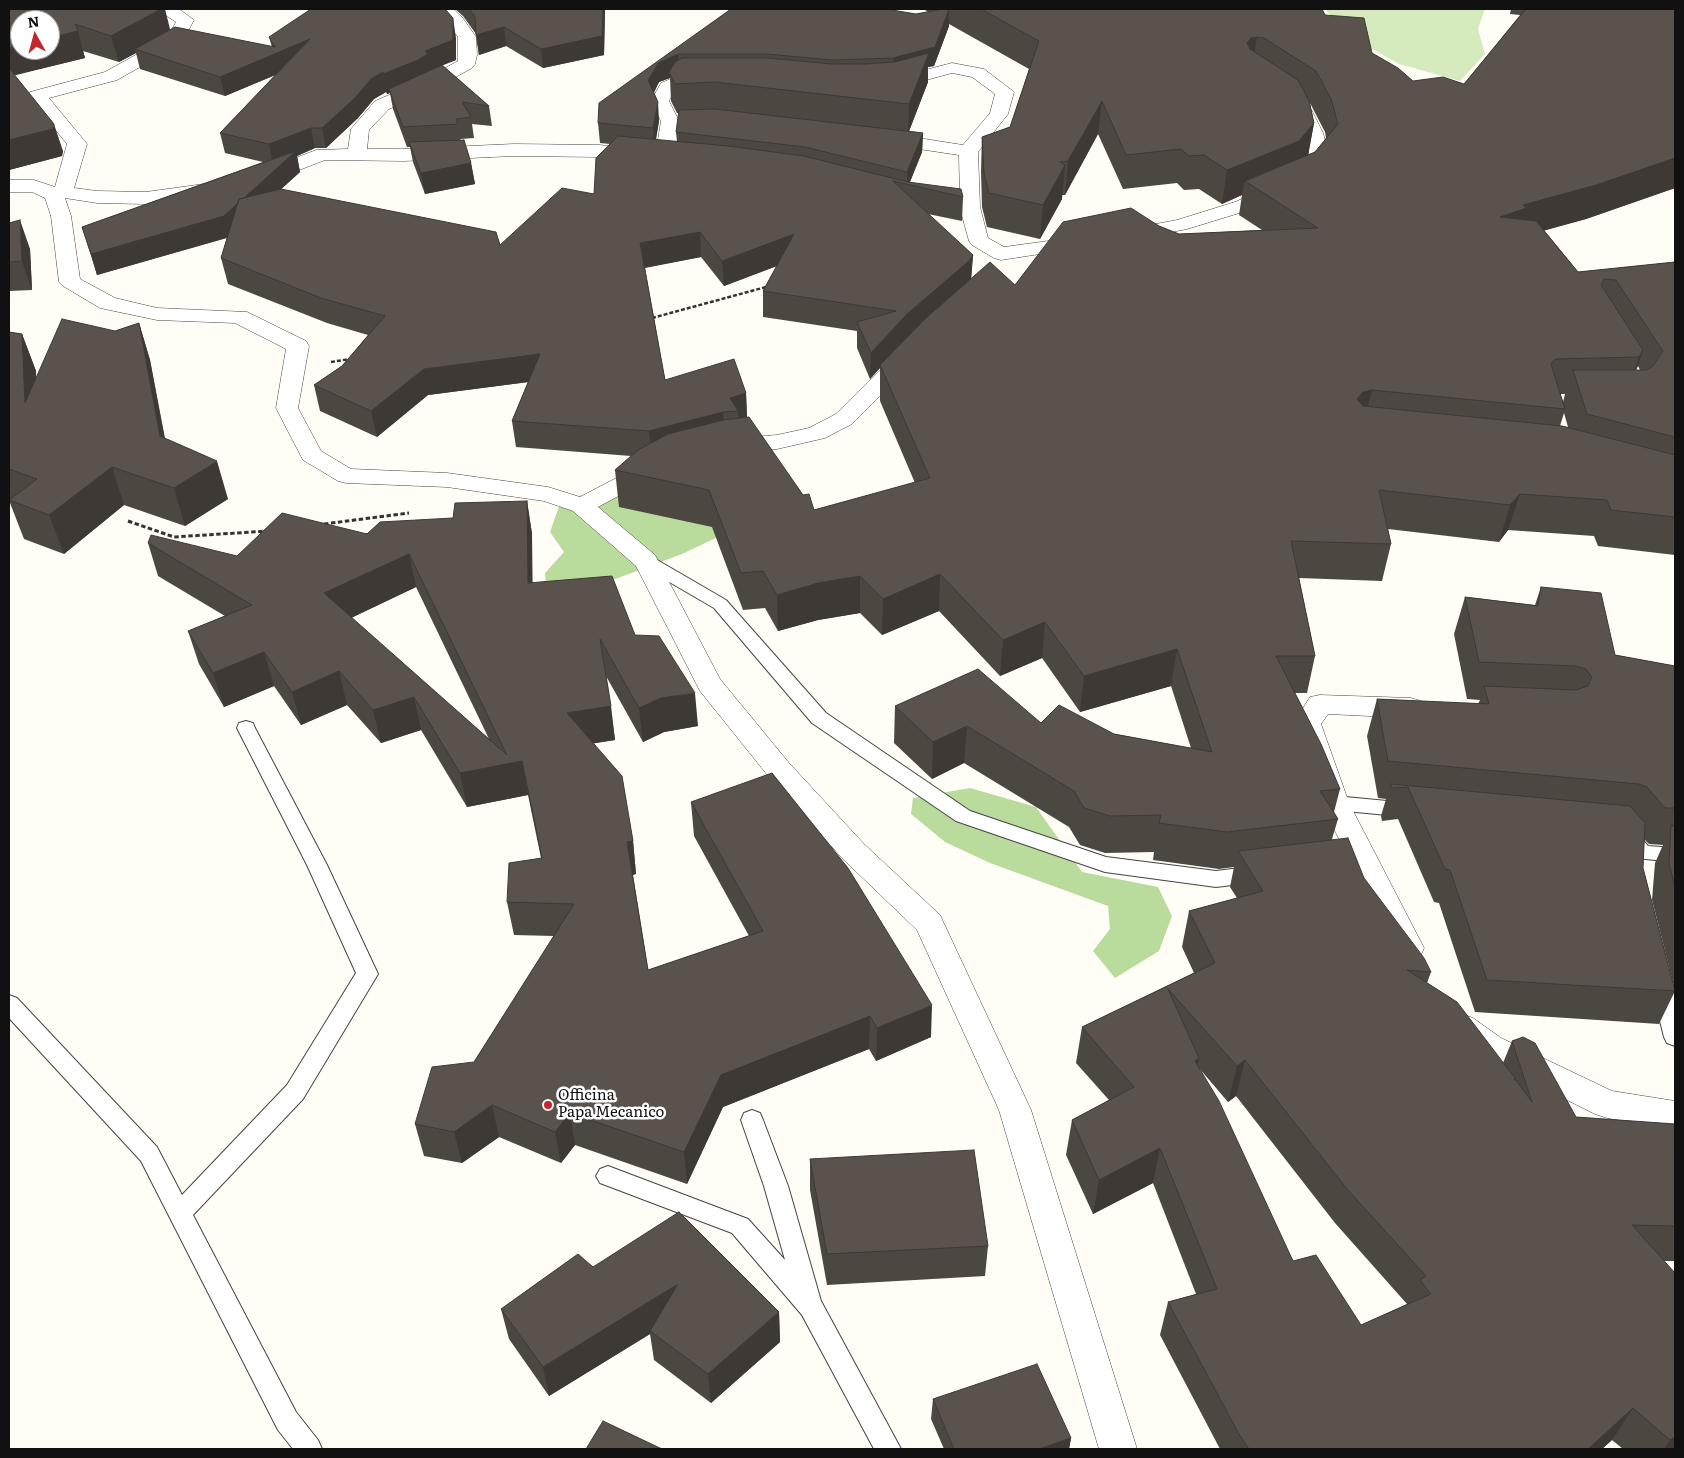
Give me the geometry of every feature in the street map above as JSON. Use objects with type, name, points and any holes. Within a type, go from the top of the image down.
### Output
[{"type":"street","points":[[168,9],[185,20],[175,40],[111,76],[30,92],[77,144],[64,188],[60,193],[61,216],[70,282],[108,303],[157,314],[239,317],[298,346],[287,408],[312,455],[346,476],[447,480],[548,494],[582,506],[646,561],[709,684],[779,770],[854,852],[929,923],[1015,1110],[1118,1449]]},
{"type":"street","points":[[357,154],[360,129],[382,105],[428,85],[466,64],[468,55],[466,37],[456,21],[443,9]]},
{"type":"street","points":[[875,86],[894,84],[952,68],[978,73],[1005,92],[999,114],[968,151],[970,207],[979,242],[996,262],[1099,239],[1180,225],[1242,206],[1300,180],[1320,158],[1314,133],[1302,109],[1277,92]]},
{"type":"street","points":[[244,185],[322,154],[404,155],[514,150],[600,151],[674,159],[679,120],[660,101],[666,87],[680,80],[719,80]]},
{"type":"street","points":[[872,138],[968,151]]},
{"type":"street","points":[[9,186],[34,186],[48,191],[97,197],[146,198],[224,188]]},
{"type":"street","points":[[908,199],[970,207]]},
{"type":"street","points":[[707,452],[725,447],[777,442],[817,433],[844,418],[922,341]]},
{"type":"street","points":[[582,506],[662,463],[671,461]]},
{"type":"street","points":[[1419,972],[1355,863],[1336,803],[1307,724],[1320,704],[1436,709]]},
{"type":"street","points":[[1443,1012],[1490,1047],[1607,1104],[1668,1120]]},
{"type":"lane","points":[[646,561],[720,604],[819,718],[963,816],[1105,864],[1216,879],[1276,872]]},
{"type":"lane","points":[[180,1214],[296,1092],[367,974],[317,865],[246,728]]},
{"type":"lane","points":[[1336,803],[1425,812]]},
{"type":"lane","points":[[1613,829],[1623,830],[1642,862],[1675,855]]},
{"type":"lane","points":[[1656,964],[1675,1037]]},
{"type":"lane","points":[[9,1004],[148,1154],[287,1422],[309,1449]]},
{"type":"lane","points":[[752,1120],[776,1186],[811,1307],[888,1449]]},
{"type":"lane","points":[[608,1176],[740,1226],[811,1307]]},
{"type":"path","points":[[645,319],[766,288],[771,283]]},
{"type":"path","points":[[293,375],[311,366],[356,358]]},
{"type":"path","points":[[320,525],[417,511]]},
{"type":"path","points":[[128,521],[174,537],[272,530]]},
{"type":"green space","points":[[1325,9],[1485,9],[1478,29],[1485,54],[1460,81],[1399,64],[1350,37]]},
{"type":"green space","points":[[639,488],[708,513],[718,537],[682,554],[610,581],[547,601],[545,573],[564,552],[550,532],[562,498]]},
{"type":"green space","points":[[970,788],[1036,807],[1082,872],[1158,887],[1172,916],[1159,951],[1115,978],[1093,951],[1110,929],[1108,906],[990,863],[945,842],[911,814],[913,798]]},
{"type":"building","points":[[9,9],[160,9],[111,36],[75,24],[78,31],[60,36],[60,10],[10,10],[9,48]]},
{"type":"building","points":[[311,9],[445,9],[453,18],[453,40],[425,51],[428,54],[418,60],[383,74],[383,72],[371,79],[355,98],[322,128],[311,128],[269,144],[220,133],[310,39],[220,77],[135,49],[175,27],[275,47],[269,37]]},
{"type":"building","points":[[469,9],[603,9],[602,36],[541,49],[504,27],[476,35],[475,17]]},
{"type":"building","points":[[731,9],[886,9],[916,14],[949,9],[935,47],[893,58],[832,60],[767,54],[678,54],[658,63],[648,80],[658,102],[653,128],[598,123],[599,103]]},
{"type":"building","points":[[981,9],[1322,9],[1325,15],[1364,18],[1372,53],[1398,68],[1413,81],[1443,77],[1464,84],[1526,9],[1675,9],[1675,158],[1596,185],[1523,205],[1526,208],[1500,217],[1536,221],[1578,272],[1675,262],[1675,437],[1587,414],[1573,370],[1646,370],[1652,367],[1663,351],[1616,280],[1604,279],[1601,285],[1643,350],[1639,357],[1555,359],[1551,364],[1565,409],[1372,390],[1363,392],[1357,399],[1363,406],[1562,426],[1675,455],[1675,517],[1611,510],[1607,500],[1520,494],[1510,505],[1379,490],[1391,544],[1291,541],[1315,656],[1276,656],[1321,744],[1340,789],[1320,791],[1338,819],[1227,832],[1159,823],[1161,815],[1110,816],[1084,808],[1074,791],[967,726],[933,742],[895,706],[978,669],[1041,723],[1059,705],[1114,734],[1212,752],[1177,649],[1084,676],[1045,622],[1003,640],[940,574],[883,599],[860,576],[818,583],[777,595],[763,571],[741,573],[709,490],[615,470],[638,450],[668,434],[723,420],[749,417],[803,495],[809,494],[814,510],[930,478],[880,365],[926,318],[990,262],[1015,285],[1063,222],[1131,208],[1159,226],[1179,234],[1318,228],[1245,181],[1315,152],[1338,124],[1331,99],[1316,71],[1264,38],[1257,37],[1251,38],[1247,43],[1250,49],[1298,80],[1309,101],[1314,123],[1299,141],[1227,170],[1204,155],[1189,156],[1181,149],[1126,155],[1102,101],[1068,161],[1060,162],[1065,165],[1043,205],[989,193],[984,173],[982,137],[1010,127],[1039,41]]},
{"type":"building","points":[[929,53],[909,104],[715,82],[675,84],[669,72],[675,62],[682,58],[767,58],[832,64],[866,64],[895,62]]},
{"type":"building","points":[[442,65],[489,106],[462,102],[471,117],[456,119],[458,124],[403,127],[389,89]]},
{"type":"building","points":[[9,68],[54,124],[53,129],[9,140]]},
{"type":"building","points":[[715,109],[923,133],[907,172],[805,147],[676,132],[679,110]]},
{"type":"building","points":[[618,136],[728,146],[804,156],[908,182],[961,189],[963,197],[893,181],[973,255],[969,261],[906,315],[871,353],[857,322],[896,311],[763,291],[794,234],[722,261],[700,232],[640,243],[665,380],[734,359],[746,393],[730,398],[738,411],[723,412],[649,431],[512,421],[540,354],[424,369],[371,411],[314,385],[342,366],[385,316],[321,298],[221,258],[239,199],[281,189],[496,232],[500,245],[562,188],[594,194],[596,158]]},
{"type":"building","points":[[464,140],[471,163],[421,173],[409,142]]},
{"type":"building","points":[[296,151],[244,198],[239,199],[238,203],[224,216],[91,254],[82,227]]},
{"type":"building","points":[[20,220],[22,261],[9,262],[9,223]]},
{"type":"building","points":[[62,319],[115,331],[139,323],[160,436],[217,461],[174,488],[112,467],[49,515],[9,500],[37,479],[9,469],[9,332],[22,334],[25,403]]},
{"type":"building","points":[[527,501],[528,583],[612,576],[635,635],[659,636],[695,693],[661,698],[639,708],[600,639],[611,706],[567,713],[622,776],[633,841],[627,842],[648,970],[763,931],[691,802],[772,773],[848,868],[932,1005],[877,1028],[870,1016],[721,1075],[684,1152],[570,1113],[555,1132],[492,1105],[454,1132],[415,1124],[432,1067],[474,1062],[574,904],[507,902],[509,863],[542,858],[522,761],[460,773],[414,697],[373,710],[339,671],[292,692],[264,652],[213,673],[188,631],[252,605],[148,543],[151,535],[237,556],[282,513],[367,534],[380,522],[453,518],[455,503]],"holes":[[[409,554],[507,755],[324,593]]]},
{"type":"building","points":[[1541,587],[1601,593],[1615,655],[1675,666],[1675,808],[1665,808],[1647,787],[1639,784],[1388,761],[1377,699],[1489,704],[1484,686],[1576,690],[1588,686],[1592,677],[1586,669],[1576,666],[1479,662],[1465,597],[1538,606]]},
{"type":"building","points":[[1391,784],[1630,806],[1645,823],[1643,868],[1675,991],[1487,980],[1450,870],[1445,869],[1408,787],[1391,788]]},
{"type":"building","points":[[1671,826],[1675,826],[1675,887],[1669,863]]},
{"type":"building","points":[[1348,838],[1364,878],[1424,958],[1431,972],[1407,970],[1457,1002],[1532,1102],[1512,1041],[1523,1037],[1535,1043],[1576,1117],[1675,1124],[1675,1226],[1632,1225],[1675,1273],[1675,1437],[1670,1440],[1633,1408],[1588,1449],[1249,1449],[1239,1434],[1168,1302],[1217,1289],[1160,1148],[1099,1180],[1072,1120],[1134,1087],[1082,1027],[1215,963],[1189,911],[1263,891],[1238,851]],"holes":[[[1168,989],[1237,1066],[1245,1060],[1347,1189],[1426,1276],[1420,1280],[1431,1294],[1361,1325],[1316,1255],[1293,1261],[1219,1101],[1195,1061],[1199,1058]]]},
{"type":"building","points":[[974,1150],[988,1246],[827,1254],[810,1159]]},
{"type":"building","points":[[679,1212],[779,1312],[708,1374],[650,1331],[678,1284],[543,1367],[501,1309],[578,1254],[593,1267]]},
{"type":"building","points":[[1037,1364],[1071,1438],[1039,1449],[954,1449],[933,1399]]},
{"type":"building","points":[[603,1421],[662,1449],[586,1449]]},
{"type":"place","name":"Officina Papa Mecanico","points":[[548,1105]]}]
